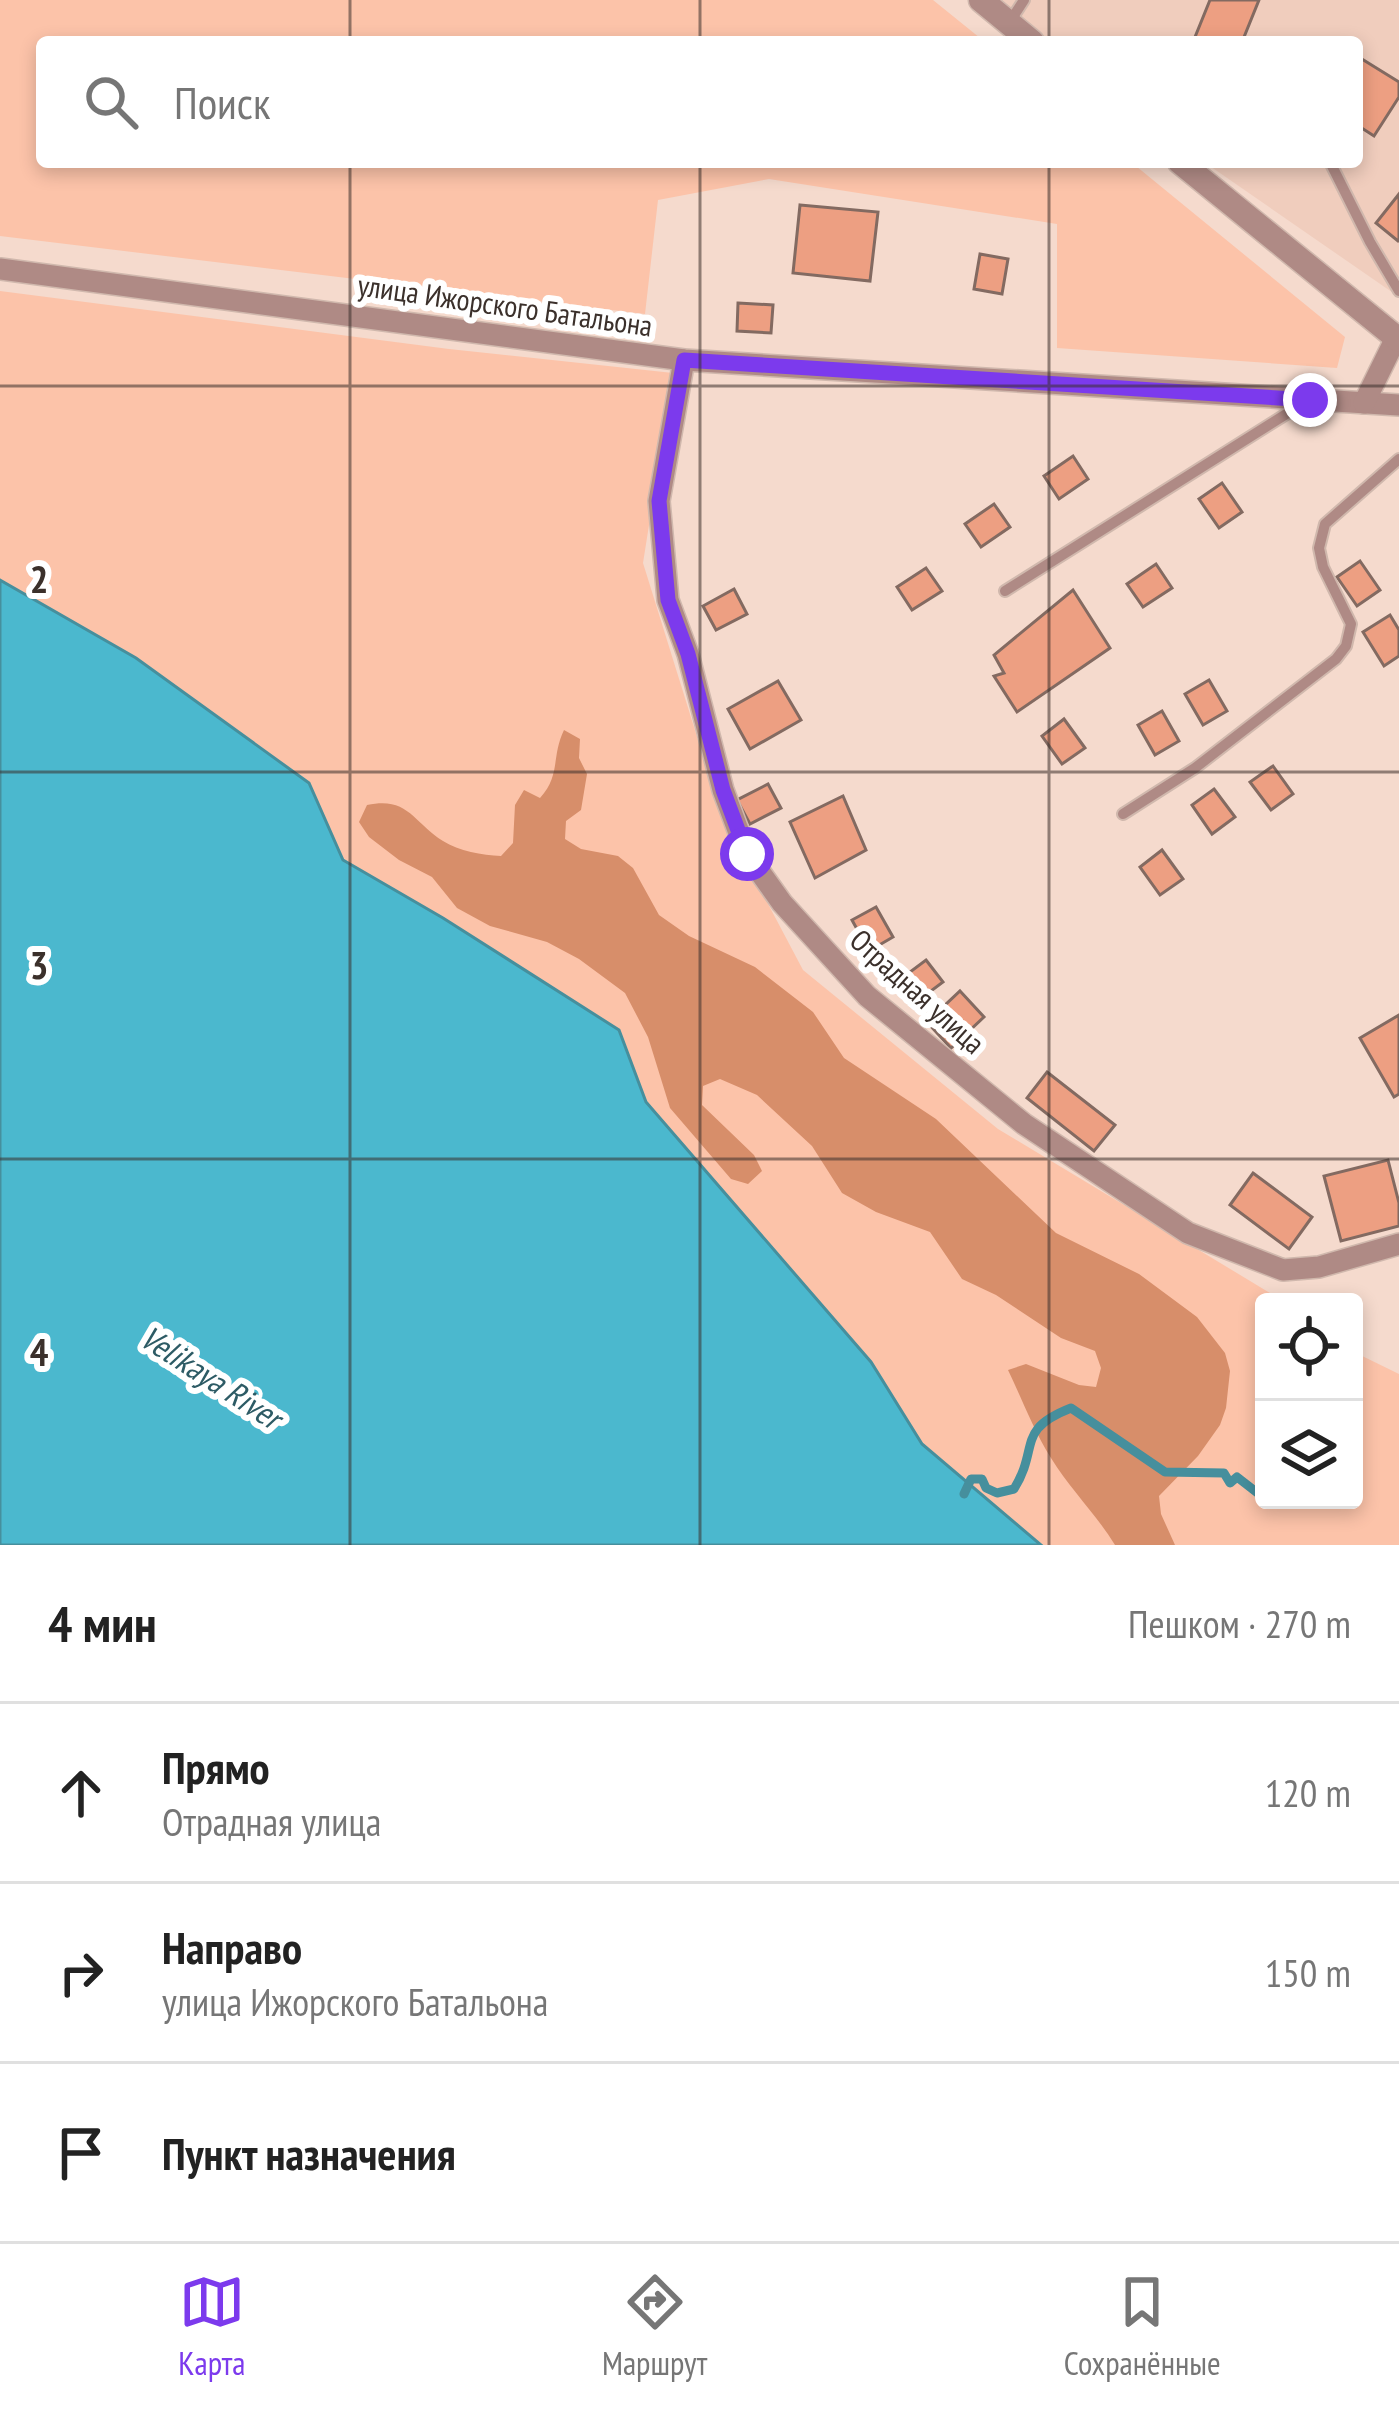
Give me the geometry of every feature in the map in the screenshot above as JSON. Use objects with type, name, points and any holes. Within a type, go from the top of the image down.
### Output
[{"type":"street","points":[[981,0],[1025,36]]},
{"type":"street","points":[[1187,168],[1398,338],[1364,403]]},
{"type":"street","name":"улица Ижорского Батальона","points":[[0,269],[684,360],[1399,405]]},
{"type":"street","name":"Отрадная улица","points":[[684,360],[659,501],[668,600],[739,833],[747,854],[782,903],[867,996],[1006,1110],[1188,1233],[1283,1270],[1319,1267],[1399,1244]]},
{"type":"lane","points":[[1009,23],[1024,0]]},
{"type":"lane","points":[[1333,168],[1399,291]]},
{"type":"lane","points":[[1005,591],[1310,400]]},
{"type":"lane","points":[[1123,814],[1195,768],[1336,659],[1346,646],[1352,624],[1323,567],[1319,548],[1324,524],[1399,459]]},
{"type":"shaded area","points":[[0,0],[933,0],[978,36],[36,36],[36,168],[1138,168],[1345,337],[1337,368],[1057,348],[1057,224],[769,179],[658,200],[645,314],[0,236]]},
{"type":"shaded area","points":[[998,0],[1399,0],[1399,297],[1213,168],[1363,168],[1363,36],[1042,36]]},
{"type":"shaded area","points":[[0,291],[673,373],[643,563],[722,817],[803,970],[998,1129],[1270,1293],[1255,1293],[1255,1509],[1363,1509],[1363,1356],[1399,1374],[1399,1545],[1041,1545],[922,1444],[871,1362],[646,1102],[619,1030],[343,860],[309,783],[136,658],[0,580]]},
{"type":"shaded area","points":[[564,730],[580,739],[579,758],[587,774],[581,810],[566,821],[565,839],[581,849],[618,856],[633,868],[659,915],[689,936],[755,967],[813,1012],[844,1058],[936,1119],[1056,1233],[1139,1274],[1197,1317],[1225,1353],[1230,1371],[1220,1425],[1159,1496],[1161,1514],[1175,1545],[1115,1545],[1051,1458],[1008,1370],[1026,1364],[1096,1387],[1101,1368],[1095,1351],[1061,1338],[996,1295],[962,1279],[930,1232],[842,1193],[812,1146],[757,1095],[720,1079],[703,1086],[702,1105],[754,1155],[762,1171],[748,1184],[731,1179],[670,1108],[648,1037],[625,993],[547,942],[490,926],[457,908],[432,877],[399,860],[369,837],[359,822],[367,805],[392,804],[449,844],[501,856],[513,843],[515,805],[524,790],[540,798],[551,781]]},
{"type":"water","name":"Velikaya River","points":[[0,580],[136,658],[309,783],[343,860],[619,1030],[646,1102],[871,1362],[922,1444],[1041,1545],[0,1545]]},
{"type":"building","points":[[1210,0],[1259,0],[1244,36],[1195,36]]},
{"type":"building","points":[[1363,60],[1399,82],[1399,97],[1374,136],[1363,129]]},
{"type":"building","points":[[1399,194],[1399,240],[1398,241],[1376,223]]},
{"type":"building","points":[[800,205],[878,212],[870,281],[793,273]]},
{"type":"building","points":[[980,254],[1008,259],[1002,294],[974,289]]},
{"type":"building","points":[[738,303],[773,305],[771,333],[737,331]]},
{"type":"building","points":[[1073,456],[1088,479],[1059,499],[1044,476]]},
{"type":"building","points":[[1222,483],[1242,512],[1219,528],[1199,499]]},
{"type":"building","points":[[994,504],[1010,527],[981,547],[965,524]]},
{"type":"building","points":[[1360,561],[1380,590],[1357,606],[1337,577]]},
{"type":"building","points":[[1156,564],[1172,588],[1143,607],[1127,584]]},
{"type":"building","points":[[926,568],[942,591],[912,610],[897,587]]},
{"type":"building","points":[[734,589],[747,614],[716,630],[703,606]]},
{"type":"building","points":[[1073,590],[1110,648],[1017,712],[994,676],[1004,673],[994,655]]},
{"type":"building","points":[[1390,615],[1399,630],[1399,656],[1384,666],[1363,632]]},
{"type":"building","points":[[1209,680],[1227,711],[1203,725],[1185,694]]},
{"type":"building","points":[[778,681],[801,720],[750,749],[728,709]]},
{"type":"building","points":[[1162,711],[1179,741],[1155,755],[1138,725]]},
{"type":"building","points":[[1064,719],[1085,748],[1062,764],[1042,736]]},
{"type":"building","points":[[1273,766],[1293,794],[1271,810],[1250,782]]},
{"type":"building","points":[[768,784],[781,808],[750,824],[737,800]]},
{"type":"building","points":[[1214,789],[1235,817],[1212,834],[1192,805]]},
{"type":"building","points":[[843,796],[866,850],[815,878],[790,822]]},
{"type":"building","points":[[1162,850],[1183,879],[1160,895],[1140,867]]},
{"type":"building","points":[[876,907],[893,937],[869,951],[852,920]]},
{"type":"building","points":[[926,960],[943,982],[915,1003],[898,981]]},
{"type":"building","points":[[960,991],[984,1017],[951,1048],[927,1022]]},
{"type":"building","points":[[1399,1015],[1399,1094],[1394,1097],[1360,1038]]},
{"type":"building","points":[[1047,1072],[1115,1125],[1094,1151],[1027,1098]]},
{"type":"building","points":[[1388,1160],[1399,1203],[1399,1226],[1341,1241],[1324,1176]]},
{"type":"building","points":[[1253,1173],[1312,1217],[1289,1249],[1230,1205]]},
{"type":"waterway","points":[[964,1494],[971,1479],[982,1479],[986,1488],[997,1493],[1014,1489],[1035,1432],[1071,1408],[1165,1472],[1224,1473],[1230,1483],[1237,1477],[1255,1491]]},
{"type":"route","points":[[747,854],[723,790],[688,654],[668,600],[659,501],[684,360],[1310,400]]}]
